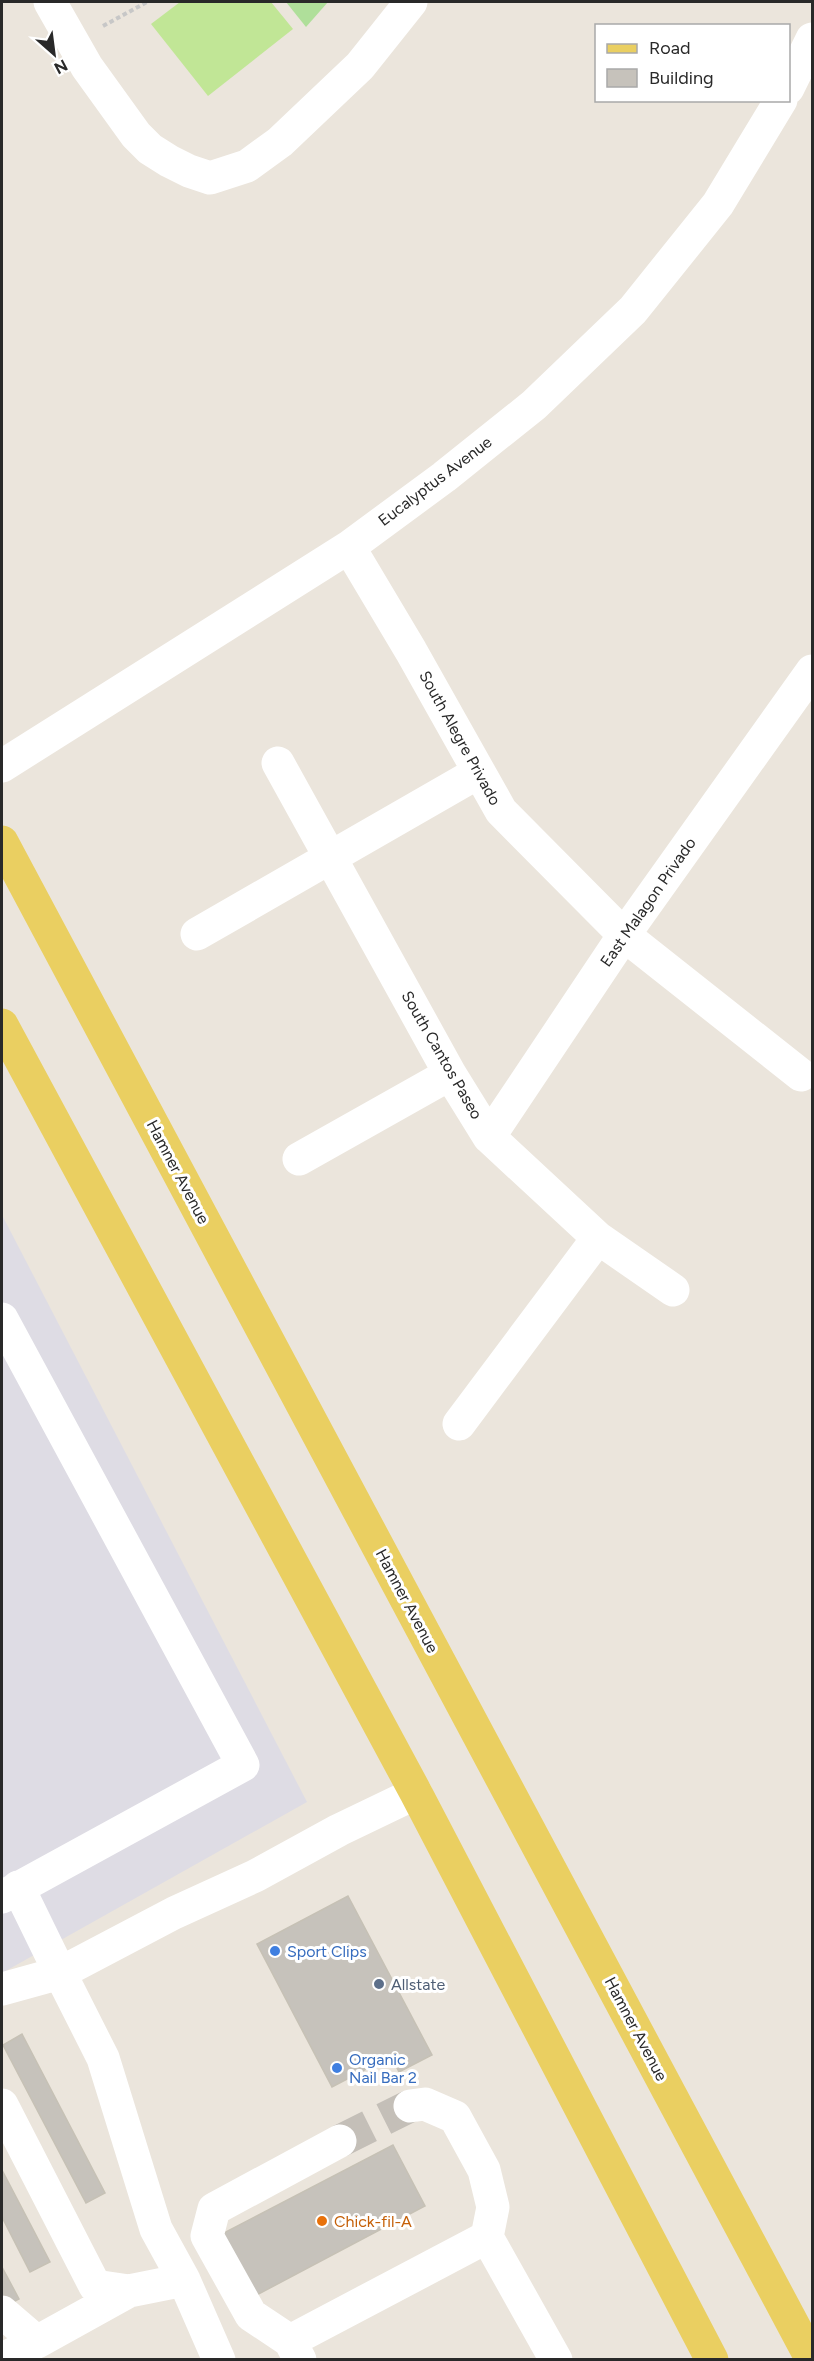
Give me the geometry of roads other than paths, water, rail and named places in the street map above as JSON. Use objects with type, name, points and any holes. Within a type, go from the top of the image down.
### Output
[{"type":"main road","name":"Hamner Avenue","points":[[2,842],[812,2360]]},
{"type":"main road","points":[[2,1025],[416,1793],[712,2360]]},
{"type":"street","points":[[50,2],[87,68],[122,116],[150,149],[189,171],[210,178],[247,166],[280,142],[360,66],[411,2]]},
{"type":"street","points":[[790,86],[813,39]]},
{"type":"street","name":"Eucalyptus Avenue","points":[[2,766],[349,547],[444,477],[534,405],[633,310],[718,204],[780,102]]},
{"type":"street","name":"South Alegre Privado","points":[[349,547],[411,651],[501,811],[624,935],[801,1075]]},
{"type":"street","name":"East Malagon Privado","points":[[489,1137],[624,935],[813,671]]},
{"type":"street","name":"South Cantos Paseo","points":[[278,762],[450,1074],[489,1137],[598,1238],[673,1290]]},
{"type":"street","points":[[197,934],[478,772]]},
{"type":"street","points":[[299,1159],[450,1074]]},
{"type":"street","points":[[459,1424],[598,1238]]},
{"type":"street","points":[[2,1319],[243,1765],[10,1892],[60,1973],[103,2058],[156,2229],[184,2280],[219,2360]]},
{"type":"street","points":[[2,1989],[60,1973],[174,1913],[255,1876],[339,1830],[416,1793]]},
{"type":"street","points":[[410,2106],[425,2104],[455,2117],[484,2170],[494,2207],[487,2238],[556,2360]]},
{"type":"street","points":[[2,2105],[95,2286],[129,2291]]},
{"type":"street","points":[[340,2142],[214,2209],[207,2236],[251,2316],[295,2350],[487,2238]]},
{"type":"street","points":[[2,2359],[129,2291],[184,2280]]},
{"type":"street","points":[[2,2312],[37,2342]]},
{"type":"tunnel","points":[[340,2141],[410,2106]]},
{"type":"place","name":"Sport Clips","points":[[275,1951]]},
{"type":"place","name":"Allstate","points":[[379,1984]]},
{"type":"place","name":"Organic Nail Bar 2","points":[[337,2068]]},
{"type":"place","name":"Chick-fil-A","points":[[322,2221]]}]
